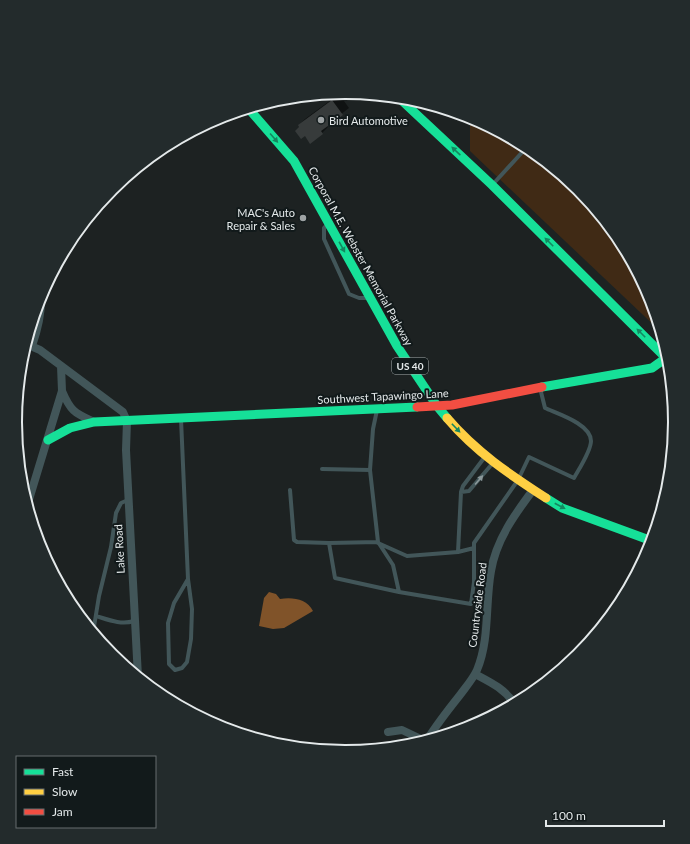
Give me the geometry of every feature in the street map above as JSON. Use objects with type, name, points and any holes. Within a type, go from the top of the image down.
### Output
[{"type":"main road","points":[[406,105],[492,185],[660,351]]},
{"type":"main road","name":"Corporal M.E. Webster Memorial Parkway","points":[[252,113],[294,161],[397,346],[437,406],[456,428],[485,456],[518,480],[562,508],[646,539]]},
{"type":"main road","name":"Southwest Tapawingo Lane","points":[[48,440],[55,434],[72,426],[94,422],[452,405],[540,387],[652,368],[662,362]]},
{"type":"street","points":[[33,337],[39,326],[41,314]]},
{"type":"street","points":[[31,346],[40,350],[123,412],[126,421]]},
{"type":"street","points":[[30,495],[62,391],[61,366]]},
{"type":"street","points":[[62,391],[68,405],[74,412],[94,422]]},
{"type":"street","name":"Lake Road","points":[[126,421],[128,500],[137,669]]},
{"type":"street","name":"Countryside Road","points":[[431,734],[475,674],[483,651],[491,571],[500,541],[516,513],[533,490]]},
{"type":"street","points":[[475,674],[497,685],[511,699]]},
{"type":"street","points":[[388,732],[402,730],[417,737]]},
{"type":"lane","points":[[492,185],[522,152]]},
{"type":"lane","points":[[329,224],[324,228],[324,240],[349,294],[359,298],[370,297]]},
{"type":"lane","points":[[329,543],[335,578],[399,592],[471,604],[474,582],[474,543],[518,480],[529,457],[574,478],[589,449],[591,442],[590,434],[585,428],[545,408],[540,387]]},
{"type":"lane","points":[[377,409],[373,429],[370,470],[378,542],[393,565],[399,592]]},
{"type":"lane","points":[[181,419],[188,579],[192,608],[191,639],[187,662],[182,668],[175,670],[169,664],[168,623],[174,603],[188,579]]},
{"type":"lane","points":[[458,552],[462,486],[485,456]]},
{"type":"lane","points":[[461,492],[469,491],[494,462]]},
{"type":"lane","points":[[322,469],[370,470]]},
{"type":"lane","points":[[290,490],[294,540],[297,542],[378,542],[407,556],[458,552],[474,548]]},
{"type":"lane","points":[[94,626],[116,514],[121,503],[128,500]]},
{"type":"lane","points":[[96,616],[118,622],[128,622],[134,620]]},
{"type":"shaded area","points":[[470,124],[488,132],[524,153],[558,179],[588,209],[614,243],[635,279],[653,324],[470,151]]},
{"type":"shaded area","points":[[269,592],[276,594],[280,599],[290,598],[303,601],[313,611],[284,628],[273,629],[259,626],[264,598]]},
{"type":"building","name":"Bird Automotive","points":[[332,100],[343,115],[321,131],[323,134],[310,144],[305,136],[301,139],[295,131],[299,127],[298,125]]},
{"type":"traffic: fast","points":[[406,105],[492,185],[660,353]]},
{"type":"traffic: fast","points":[[252,113],[294,161],[397,346],[437,406],[447,418]]},
{"type":"traffic: fast","points":[[542,387],[652,368],[662,361]]},
{"type":"traffic: fast","points":[[48,440],[70,428],[94,422],[417,407]]},
{"type":"traffic: fast","points":[[546,498],[562,508],[646,539]]},
{"type":"traffic: slow","points":[[447,418],[481,452],[546,498]]},
{"type":"traffic: jam","points":[[417,407],[452,405],[542,387]]},
{"type":"place","name":"Bird Automotive","points":[[321,120]]},
{"type":"place","name":"MAC's Auto Repair & Sales","points":[[303,218]]}]
